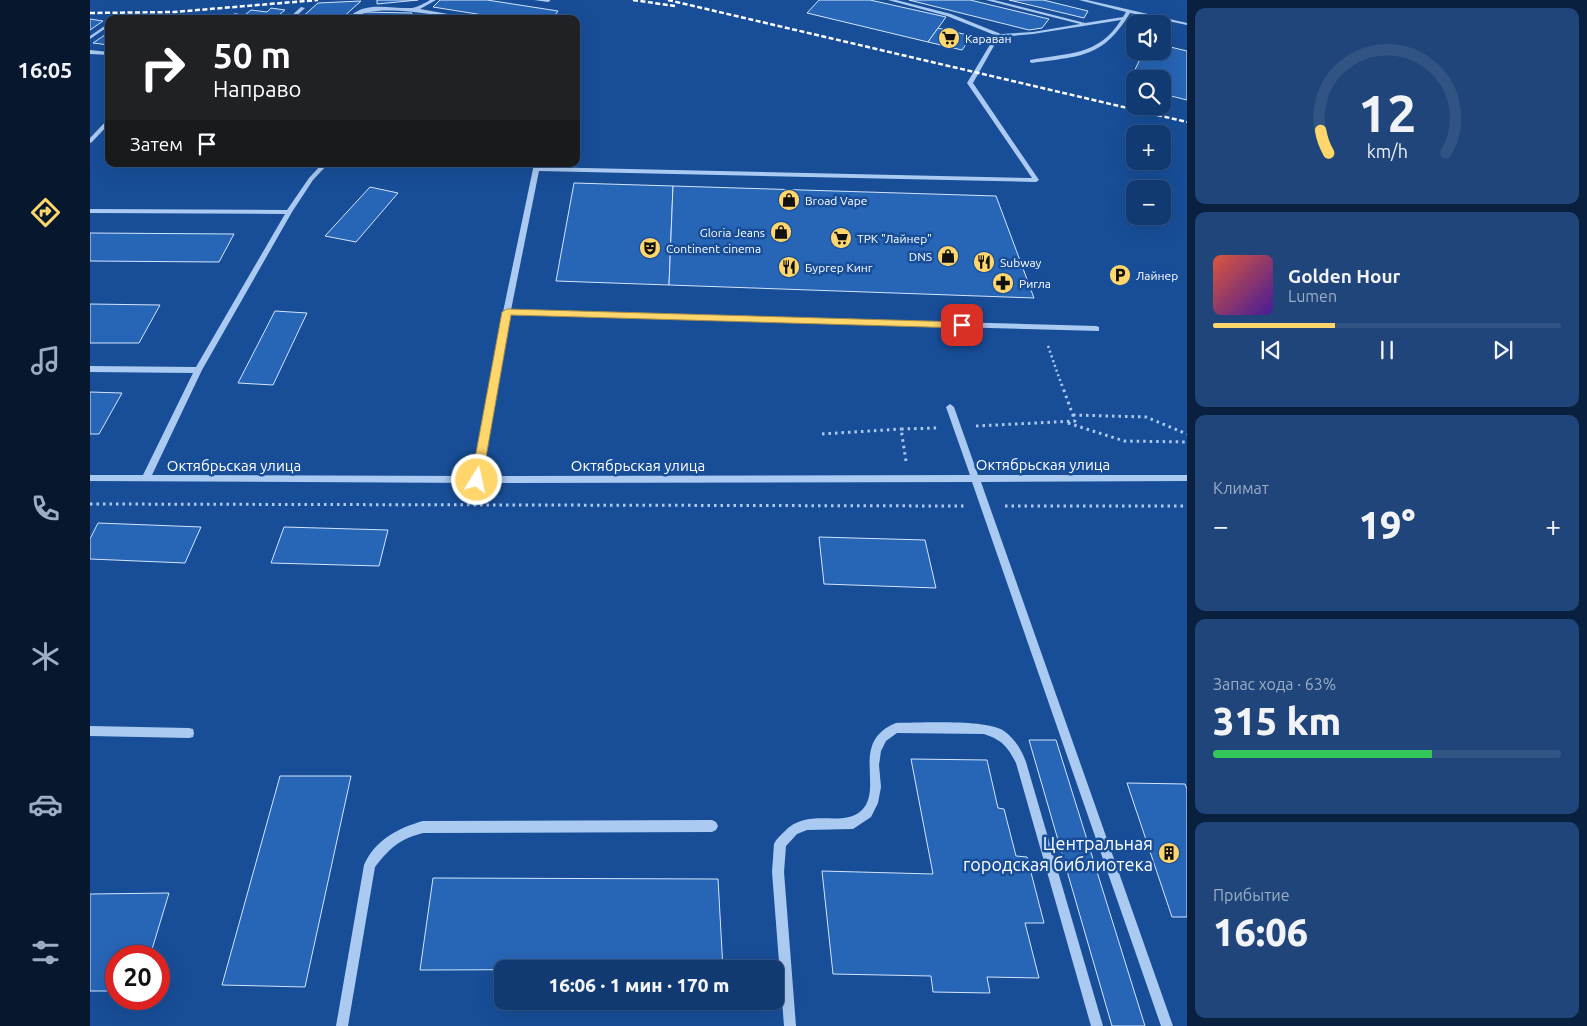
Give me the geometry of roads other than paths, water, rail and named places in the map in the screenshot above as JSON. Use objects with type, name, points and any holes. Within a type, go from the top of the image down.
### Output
[{"type":"street","points":[[415,9],[434,0]]},
{"type":"street","points":[[536,0],[548,1]]},
{"type":"street","points":[[890,0],[949,15],[1000,36],[1089,25],[1125,18]]},
{"type":"street","points":[[988,0],[1089,25]]},
{"type":"street","points":[[1082,0],[1187,24]]},
{"type":"street","points":[[1119,9],[1121,3]]},
{"type":"street","points":[[295,15],[303,8]]},
{"type":"street","points":[[354,15],[358,11],[367,8],[415,9],[450,15]]},
{"type":"street","points":[[424,15],[427,11]]},
{"type":"street","points":[[1032,61],[1080,54],[1097,49],[1109,41],[1129,11]]},
{"type":"street","points":[[90,38],[105,27]]},
{"type":"street","points":[[572,167],[1036,180],[970,83],[993,43],[1000,36]]},
{"type":"street","points":[[90,52],[105,54]]},
{"type":"street","points":[[90,141],[105,124]]},
{"type":"street","points":[[146,478],[198,370],[289,212],[311,179],[322,167]]},
{"type":"street","points":[[477,480],[507,312],[536,167]]},
{"type":"street","points":[[90,211],[289,212]]},
{"type":"street","points":[[507,312],[1096,329]]},
{"type":"street","points":[[950,407],[1167,1026]]},
{"type":"street","name":"Октябрьская улица","points":[[90,478],[477,480],[1187,478]]},
{"type":"street","points":[[790,1026],[778,872],[780,844],[793,830],[807,824],[853,823],[867,813],[876,787],[874,765],[876,752],[882,737],[896,728],[984,729],[999,734],[1013,746],[1022,762],[1097,1026]]},
{"type":"street","points":[[342,1026],[370,865],[383,847],[401,832],[422,827],[712,826]]},
{"type":"lane","points":[[90,369],[198,370]]},
{"type":"lane","points":[[90,731],[189,733]]},
{"type":"railway","points":[[90,13],[174,12],[318,0]]},
{"type":"railway","points":[[633,0],[675,6]]},
{"type":"railway","points":[[668,0],[1187,122]]},
{"type":"place","name":"Караван","points":[[949,38]]},
{"type":"place","name":"Broad Vape","points":[[789,200]]},
{"type":"place","name":"Gloria Jeans","points":[[781,232]]},
{"type":"place","name":"ТРК \"Лайнер\"","points":[[841,238]]},
{"type":"place","name":"Continent cinema","points":[[650,248]]},
{"type":"place","name":"DNS","points":[[948,256]]},
{"type":"place","name":"Subway","points":[[984,262]]},
{"type":"place","name":"Бургер Кинг","points":[[789,267]]},
{"type":"place","name":"Лайнер","points":[[1120,275]]},
{"type":"place","name":"Ригла","points":[[1003,283]]},
{"type":"place","name":"Центральная городская библиотека","points":[[1169,853]]}]
